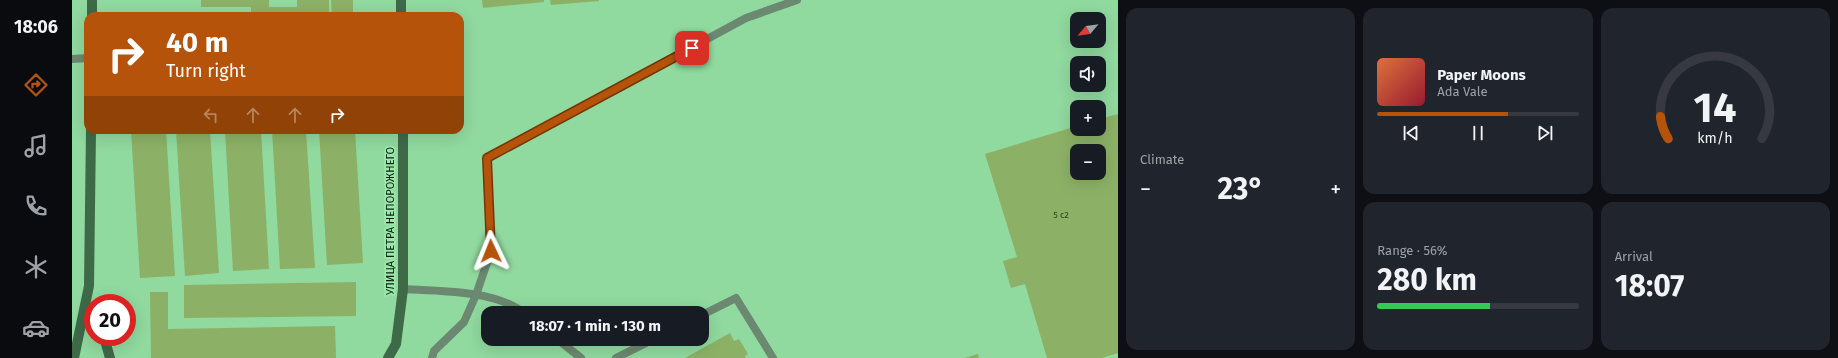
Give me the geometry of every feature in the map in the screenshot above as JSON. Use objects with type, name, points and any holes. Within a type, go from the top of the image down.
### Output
[{"type":"street","points":[[92,0],[92,12]]},
{"type":"street","points":[[401,0],[401,12]]},
{"type":"street","points":[[74,358],[89,286],[91,134]]},
{"type":"street","name":"УЛИЦА ПЕТРА НЕПОРОЖНЕГО","points":[[388,358],[396,344],[403,289],[403,134]]},
{"type":"street","points":[[89,286],[91,294]]},
{"type":"street","points":[[107,346],[110,358]]},
{"type":"lane","points":[[432,358],[434,351],[464,322],[476,295],[491,251],[487,158],[746,18],[797,0]]},
{"type":"lane","points":[[72,59],[84,58]]},
{"type":"lane","points":[[403,289],[476,295],[502,301],[511,306]]},
{"type":"lane","points":[[709,312],[736,298],[773,358]]},
{"type":"lane","points":[[565,346],[580,358]]},
{"type":"lane","points":[[616,358],[640,346]]},
{"type":"building","points":[[201,0],[269,0],[269,7],[297,7],[297,0],[329,0],[329,12],[251,12],[251,7],[201,7]]},
{"type":"building","points":[[331,0],[353,0],[353,12],[332,12]]},
{"type":"building","points":[[482,0],[544,0],[544,2],[483,8]]},
{"type":"building","points":[[550,0],[599,0],[599,1],[551,5]]},
{"type":"building","points":[[1118,114],[1118,353],[1102,358],[1047,358],[1025,284],[1011,288],[1003,261],[1017,257],[985,154],[1070,128],[1070,136],[1106,136],[1106,117]]},
{"type":"building","points":[[131,134],[166,134],[175,276],[140,278]]},
{"type":"building","points":[[176,134],[210,134],[219,273],[185,276]]},
{"type":"building","points":[[225,134],[261,134],[269,269],[233,271]]},
{"type":"building","points":[[272,134],[306,134],[315,268],[280,269]]},
{"type":"building","points":[[319,134],[355,134],[363,263],[327,265]]},
{"type":"building","points":[[356,282],[356,316],[184,318],[184,285]]},
{"type":"building","points":[[150,292],[168,292],[168,329],[335,326],[336,358],[151,358]]},
{"type":"building","points":[[730,333],[734,341],[739,339],[748,354],[745,356],[746,358],[685,358]]},
{"type":"building","points":[[978,354],[979,358],[965,358]]},
{"type":"route","points":[[491,251],[487,158],[692,48]]}]
